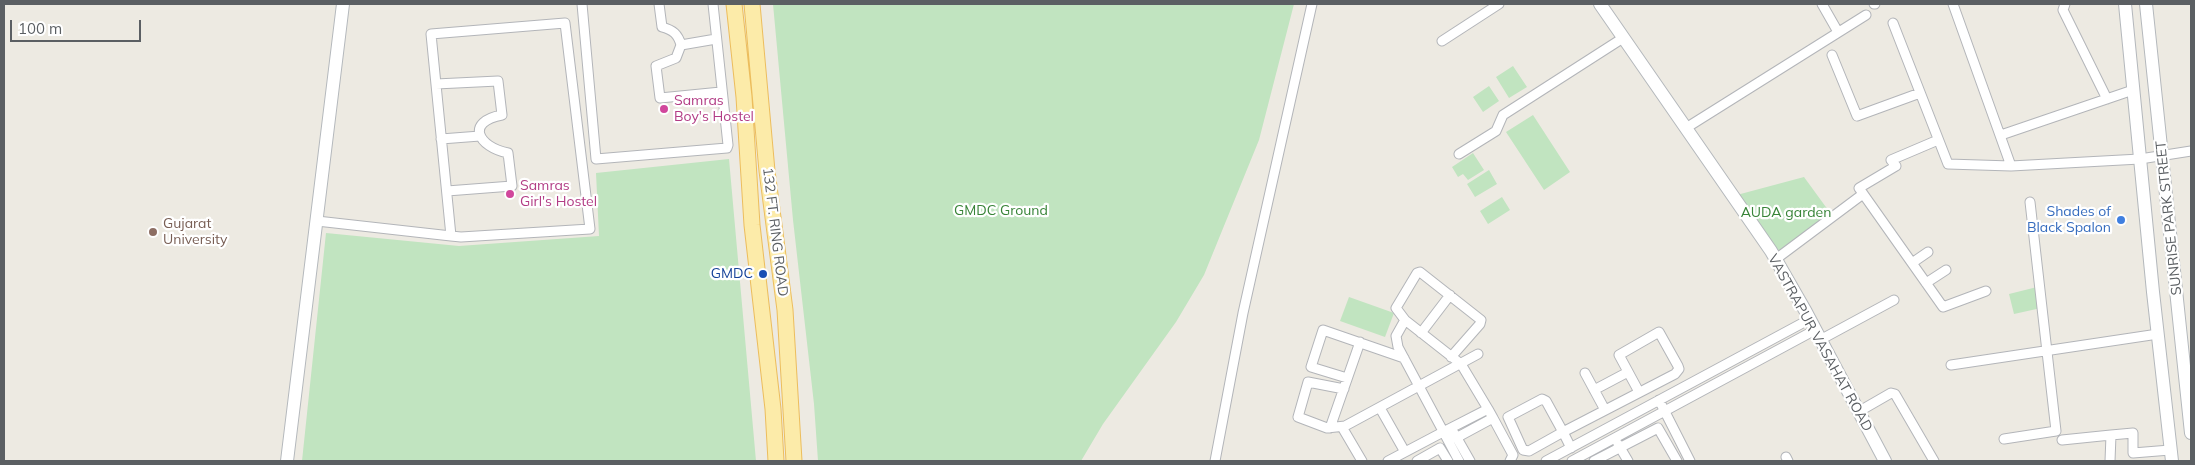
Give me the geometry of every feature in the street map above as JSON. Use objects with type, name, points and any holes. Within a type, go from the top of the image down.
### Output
[{"type":"main road","name":"132 FT. RING ROAD","points":[[734,4],[744,96],[752,225],[773,409],[776,461]]},
{"type":"main road","name":"132 FT. RING ROAD","points":[[752,4],[767,171],[785,310],[794,461]]},
{"type":"street","points":[[287,461],[343,4]]},
{"type":"street","points":[[582,4],[596,159],[727,148],[713,4]]},
{"type":"street","points":[[659,4],[662,27],[672,30],[682,44],[676,58],[656,66],[660,98],[721,92]]},
{"type":"street","points":[[1215,461],[1243,313],[1312,4]]},
{"type":"street","points":[[1442,42],[1500,4]]},
{"type":"street","name":"VASTRAPUR VASAHAT ROAD","points":[[1600,4],[1776,259],[1885,461]]},
{"type":"street","points":[[1822,4],[1838,32]]},
{"type":"street","points":[[1953,4],[2011,166]]},
{"type":"street","points":[[2065,4],[2063,10],[2107,99]]},
{"type":"street","points":[[2062,440],[2133,433],[2133,453],[2142,457],[2171,455],[2125,4]]},
{"type":"street","name":"SUNRISE PARK STREET","points":[[2146,4],[2190,404],[2191,433]]},
{"type":"street","points":[[1686,128],[1866,15]]},
{"type":"street","points":[[317,221],[451,236],[590,229],[565,23],[431,34],[451,236]]},
{"type":"street","points":[[1893,23],[1948,164],[2011,166],[2140,159],[2162,154],[2191,151]]},
{"type":"street","points":[[1459,154],[1496,131],[1503,115],[1624,38]]},
{"type":"street","points":[[682,44],[716,39]]},
{"type":"street","points":[[1832,55],[1857,116],[1920,93]]},
{"type":"street","points":[[436,84],[498,81],[502,115],[488,118],[481,125],[480,136],[483,142],[494,150],[508,153],[512,186],[447,191]]},
{"type":"street","points":[[2001,135],[2133,90]]},
{"type":"street","points":[[441,139],[480,136]]},
{"type":"street","points":[[1938,140],[1891,160],[1896,166],[1859,188],[1943,307],[1986,291]]},
{"type":"street","points":[[1776,259],[1864,194]]},
{"type":"street","points":[[2004,439],[2056,431],[2030,202]]},
{"type":"street","points":[[1912,263],[1928,252]]},
{"type":"street","points":[[1926,283],[1946,270]]},
{"type":"street","points":[[1451,357],[1481,320],[1418,272],[1396,308],[1405,320],[1451,357],[1461,364],[1513,455],[1510,461]]},
{"type":"street","points":[[1421,333],[1450,295]]},
{"type":"street","points":[[1546,461],[1658,400],[1815,330],[1894,300]]},
{"type":"street","points":[[1405,320],[1396,339],[1419,387],[1447,430],[1459,461]]},
{"type":"street","points":[[1347,378],[1310,367],[1321,331],[1326,330],[1404,358]]},
{"type":"street","points":[[1577,460],[1815,330]]},
{"type":"street","points":[[1571,448],[1563,432],[1542,398],[1510,415],[1508,419],[1521,447],[1526,451],[1563,432],[1605,410],[1640,392],[1675,374],[1679,369],[1661,334],[1656,332],[1620,353],[1620,357],[1640,392]]},
{"type":"street","points":[[1951,365],[2158,334]]},
{"type":"street","points":[[1330,428],[1360,342]]},
{"type":"street","points":[[1344,389],[1309,381],[1306,383],[1298,417],[1330,428],[1342,427],[1478,354]]},
{"type":"street","points":[[1594,390],[1628,372]]},
{"type":"street","points":[[1585,373],[1605,410]]},
{"type":"street","points":[[1858,412],[1891,393],[1895,394],[1934,461]]},
{"type":"street","points":[[1658,400],[1690,461]]},
{"type":"street","points":[[1380,408],[1405,452]]},
{"type":"street","points":[[1388,461],[1488,409]]},
{"type":"street","points":[[1456,438],[1493,418]]},
{"type":"street","points":[[1342,427],[1362,461]]},
{"type":"street","points":[[1594,461],[1658,428],[1677,461]]},
{"type":"street","points":[[1447,430],[1456,438],[1470,461]]},
{"type":"street","points":[[2110,461],[2111,435]]},
{"type":"street","points":[[1615,438],[1628,461]]},
{"type":"street","points":[[1417,461],[1440,448],[1448,461]]},
{"type":"green space","name":"GMDC Ground","points":[[773,4],[1294,4],[1259,140],[1204,275],[1176,322],[1103,424],[1081,461],[818,461],[814,404],[793,220]]},
{"type":"green space","points":[[1513,66],[1527,87],[1509,98],[1496,77]]},
{"type":"green space","points":[[1489,86],[1499,101],[1483,112],[1473,97]]},
{"type":"green space","points":[[1533,115],[1570,172],[1544,190],[1506,132]]},
{"type":"green space","points":[[1473,153],[1484,170],[1468,180],[1463,174],[1458,177],[1452,167]]},
{"type":"green space","points":[[729,159],[756,461],[302,461],[326,233],[459,246],[599,236],[596,173]]},
{"type":"green space","points":[[1489,170],[1497,184],[1475,197],[1467,184]]},
{"type":"green space","name":"AUDA garden","points":[[1804,177],[1831,214],[1783,257],[1733,196]]},
{"type":"green space","points":[[1502,197],[1510,210],[1488,224],[1480,211]]},
{"type":"green space","points":[[2037,287],[2041,308],[2014,314],[2009,294]]},
{"type":"green space","points":[[1349,297],[1394,313],[1385,337],[1340,321]]},
{"type":"place","name":"Samras Boy's Hostel","points":[[664,109]]},
{"type":"place","name":"Samras Girl's Hostel","points":[[510,194]]},
{"type":"place","name":"Shades of Black Spalon","points":[[2121,220]]},
{"type":"place","name":"Gujarat University","points":[[153,232]]},
{"type":"place","name":"GMDC","points":[[763,274]]}]
